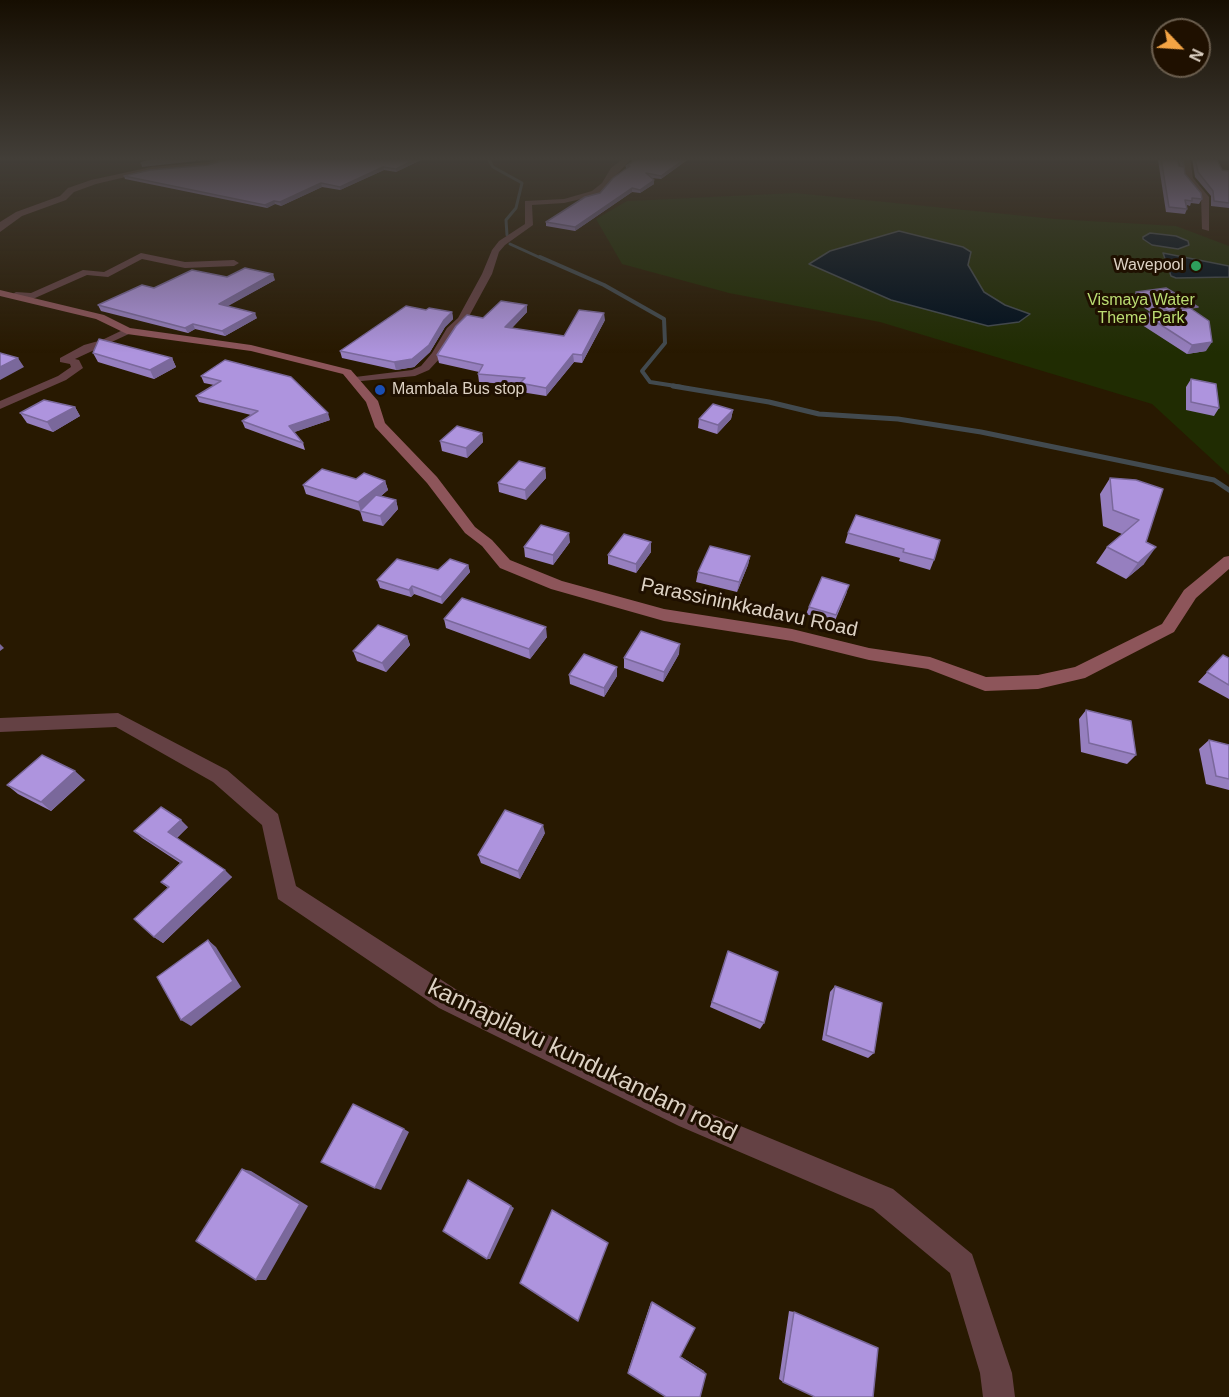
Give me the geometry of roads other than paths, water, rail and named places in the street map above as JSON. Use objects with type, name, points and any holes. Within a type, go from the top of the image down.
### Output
[{"type":"main road","name":"Parassininkkadavu Road","points":[[0,293],[100,317],[128,331],[251,348],[347,372],[372,401],[379,424],[432,480],[470,530],[487,543],[505,564],[557,585],[664,615],[792,635],[869,654],[930,663],[985,684],[1038,682],[1079,673],[1168,628],[1190,594],[1229,561]]},
{"type":"street","points":[[355,380],[415,373],[425,368],[437,356],[451,330],[462,320],[487,274],[495,252],[502,243],[529,223]]},
{"type":"street","points":[[1206,223],[1206,229]]},
{"type":"street","points":[[16,295],[32,296],[86,272],[105,275],[141,256],[185,265],[234,264]]},
{"type":"street","points":[[0,405],[62,378],[78,368],[75,362],[64,360],[88,347],[106,342],[128,331]]},
{"type":"street","name":"kannapilavu kundukandam road","points":[[0,725],[118,720],[220,776],[271,820],[286,892],[448,999],[688,1117],[883,1199],[962,1264],[996,1373],[999,1397]]},
{"type":"water","points":[[899,231],[963,247],[971,252],[968,265],[984,292],[1005,305],[1030,314],[1019,322],[988,326],[891,300],[809,264],[830,251]]},
{"type":"water","points":[[1150,233],[1176,236],[1188,241],[1189,245],[1178,249],[1152,245],[1143,239]]},
{"type":"water","name":"Wavepool","points":[[1163,253],[1229,266],[1229,277],[1176,278],[1171,276]]},
{"type":"waterway","points":[[506,223],[507,235]]},
{"type":"waterway","points":[[510,244],[543,259]]},
{"type":"waterway","points":[[540,257],[604,285],[664,319],[665,343],[642,371],[650,382],[682,387]]},
{"type":"waterway","points":[[673,386],[769,402],[819,414],[898,419],[981,432],[1214,480],[1229,490]]},
{"type":"place","name":"Wavepool","points":[[1196,266]]},
{"type":"place","name":"Mambala Bus stop","points":[[380,390]]},
{"type":"park label","name":"Vismaya Water Theme Park","points":[[1141,310]]}]
